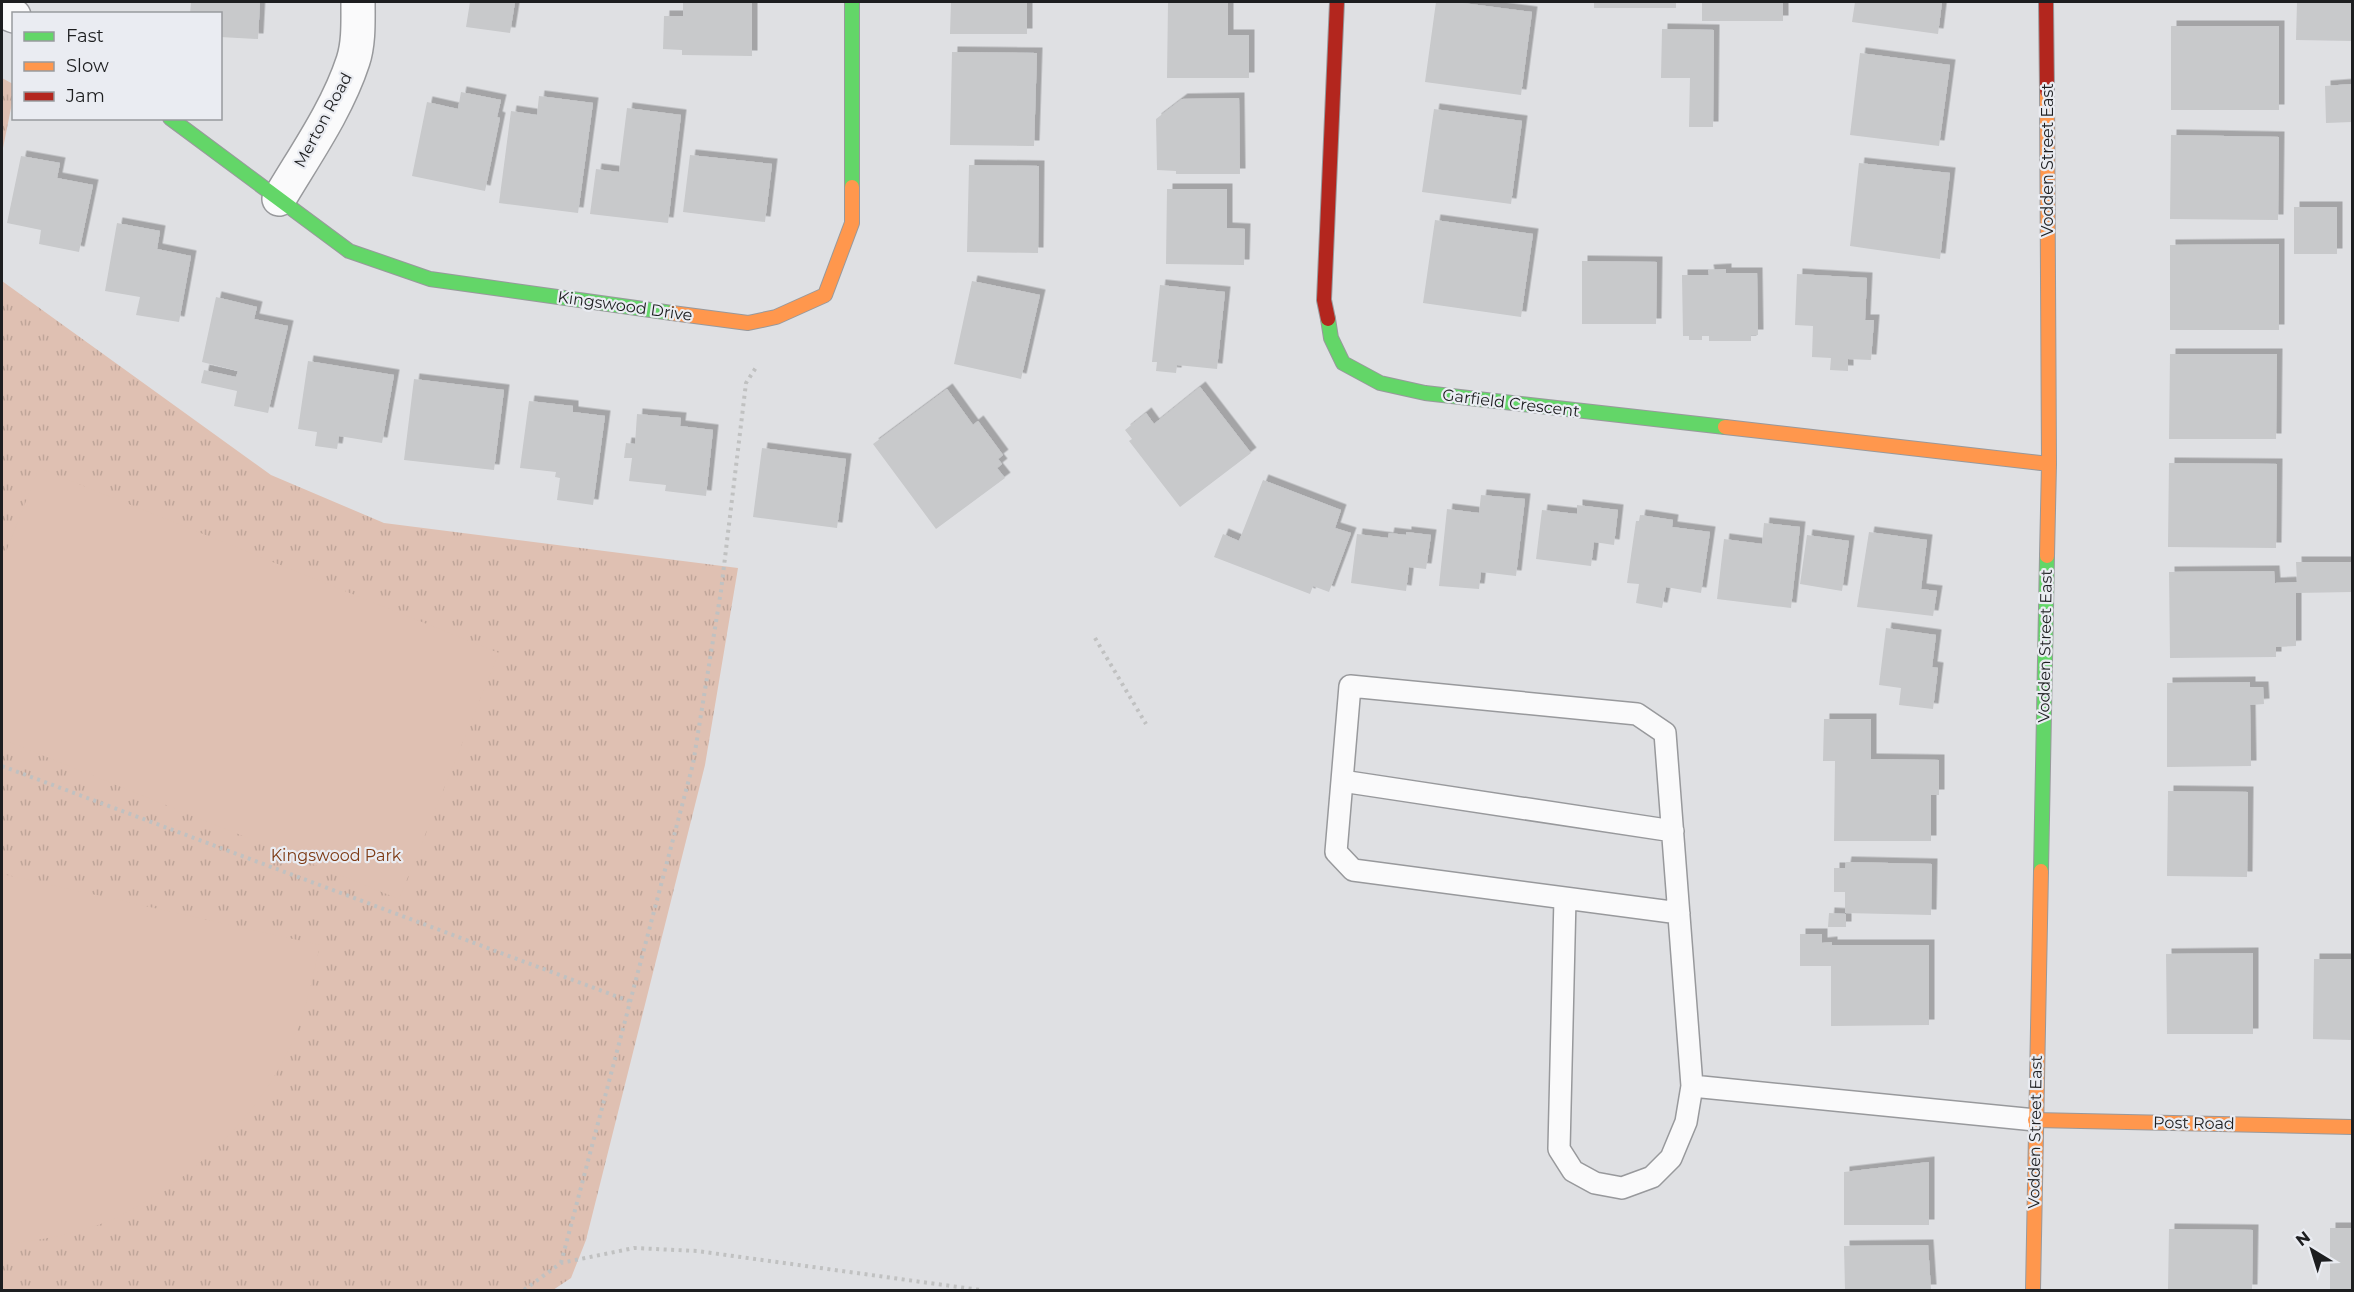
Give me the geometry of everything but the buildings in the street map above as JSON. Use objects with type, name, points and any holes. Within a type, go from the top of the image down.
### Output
[{"type":"street","name":"Merton Road","points":[[279,199],[335,104],[354,60],[358,2]]},
{"type":"street","name":"Kingswood Drive","points":[[173,120],[349,251],[430,279],[748,323],[776,317],[825,295],[852,223],[852,2]]},
{"type":"street","name":"Garfield Crescent","points":[[1337,2],[1324,300],[1331,338],[1343,363],[1380,383],[1425,393],[2049,464]]},
{"type":"street","name":"Vodden Street East","points":[[2033,1290],[2049,464],[2046,2]]},
{"type":"street","name":"Post Road","points":[[2035,1120],[2352,1127]]},
{"type":"lane","points":[[1565,898],[1559,1149],[1573,1171],[1595,1183],[1622,1188],[1652,1178],[1671,1158],[1686,1122],[1692,1086],[1673,831],[1665,734],[1637,714],[1350,686],[1336,852],[1353,870],[1679,913]]},
{"type":"lane","points":[[1342,780],[1673,831]]},
{"type":"lane","points":[[1692,1086],[2035,1120]]},
{"type":"path","points":[[561,1263],[693,764],[721,591],[746,383],[757,366]]},
{"type":"path","points":[[1095,638],[1146,724]]},
{"type":"path","points":[[2,766],[629,1001]]},
{"type":"path","points":[[524,1290],[561,1263],[634,1248],[697,1251],[980,1290]]},
{"type":"green space","points":[[2,78],[12,83],[12,103],[2,153]]},
{"type":"green space","name":"Kingswood Park","points":[[2,281],[271,475],[384,523],[738,568],[705,765],[586,1240],[571,1278],[553,1290],[2,1290]]},
{"type":"green space","points":[[39,468],[499,653],[399,899],[2,739],[2,562]]},
{"type":"green space","points":[[2,874],[320,945],[312,982],[293,1041],[262,1095],[222,1143],[173,1183],[120,1216],[62,1235],[2,1244]]},
{"type":"traffic: fast","points":[[852,2],[852,187]]},
{"type":"traffic: fast","points":[[173,120],[349,251],[430,279],[672,313]]},
{"type":"traffic: fast","points":[[1328,319],[1331,338],[1343,363],[1380,383],[1425,393],[1725,427]]},
{"type":"traffic: fast","points":[[2041,871],[2047,556]]},
{"type":"traffic: slow","points":[[2047,91],[2049,464],[2047,556]]},
{"type":"traffic: slow","points":[[672,313],[748,323],[776,317],[825,295],[852,223],[852,187]]},
{"type":"traffic: slow","points":[[1725,427],[2049,464]]},
{"type":"traffic: slow","points":[[2033,1290],[2041,871]]},
{"type":"traffic: slow","points":[[2035,1120],[2352,1127]]},
{"type":"traffic: jam","points":[[1328,319],[1324,300],[1337,2]]},
{"type":"traffic: jam","points":[[2046,2],[2047,91]]}]
